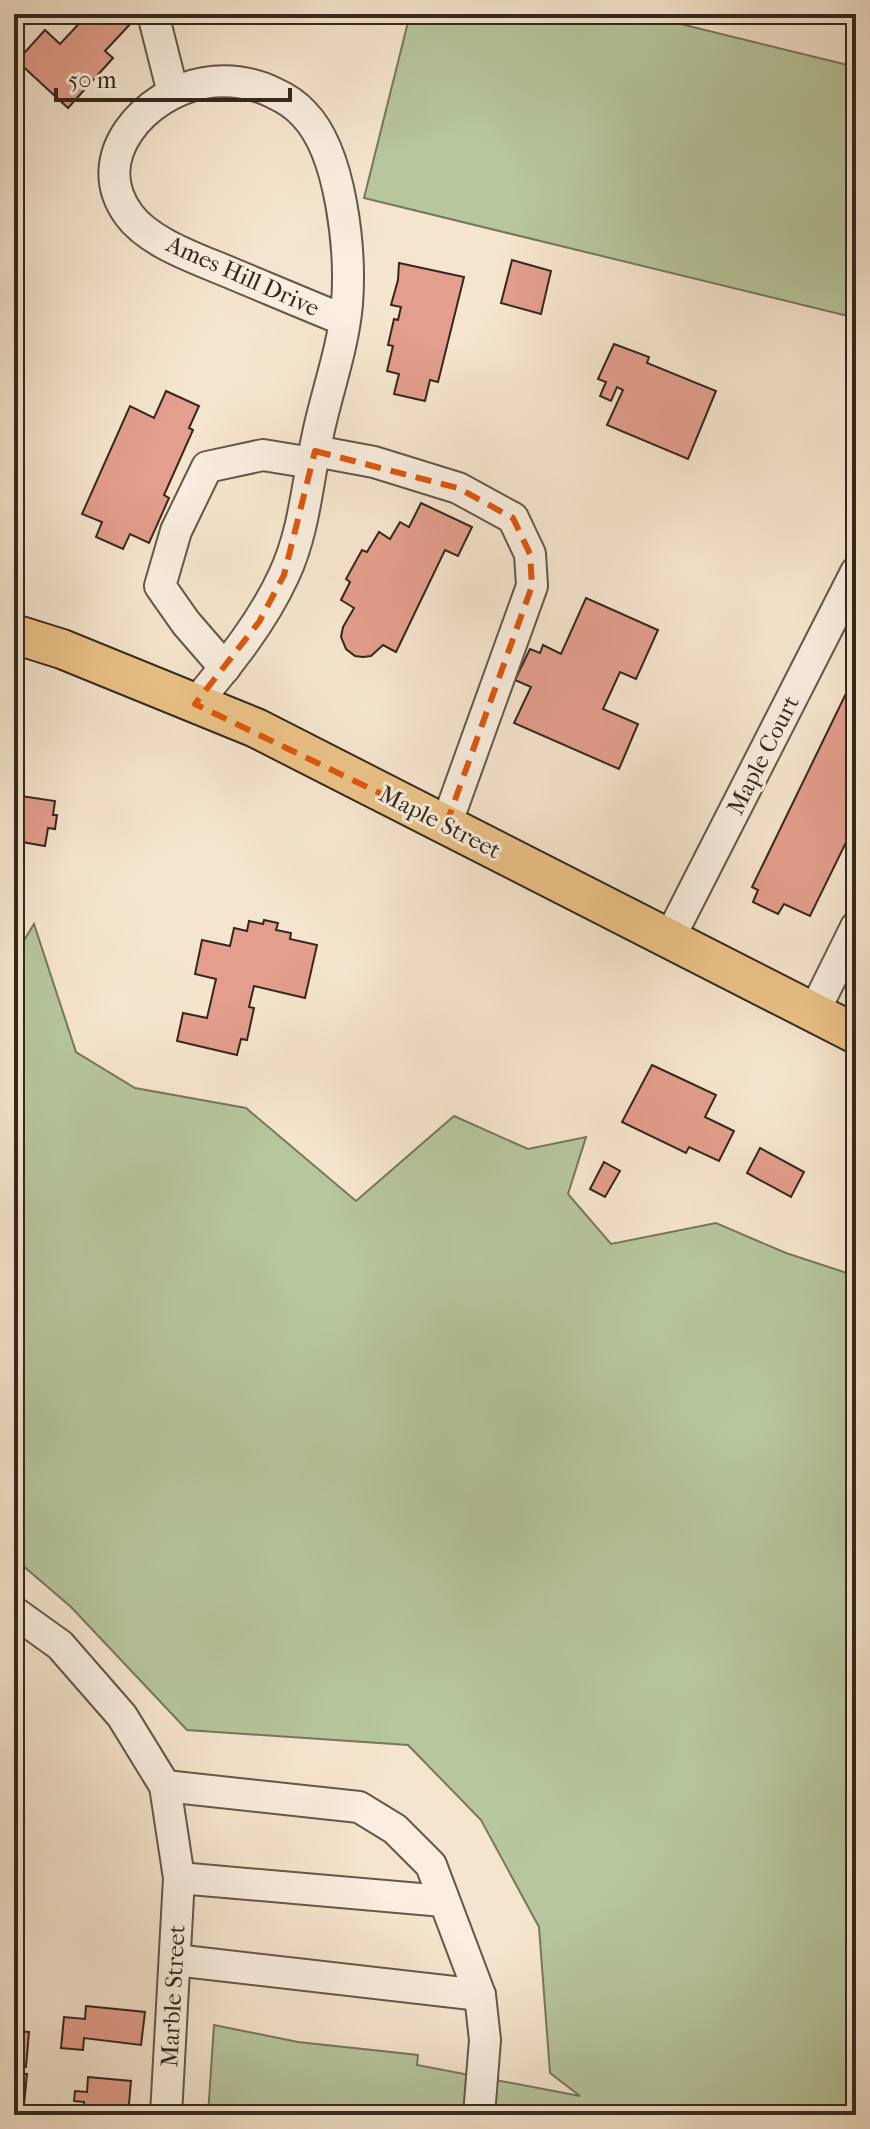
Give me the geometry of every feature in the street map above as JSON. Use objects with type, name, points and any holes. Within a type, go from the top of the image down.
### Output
[{"type":"main road","name":"Maple Street","points":[[14,634],[62,649],[256,728],[856,1034]]},
{"type":"street","points":[[153,14],[173,93]]},
{"type":"street","name":"Ames Hill Drive","points":[[195,704],[259,622],[294,550],[305,513],[314,457],[340,349],[347,305],[347,254],[337,184],[324,145],[305,114],[274,92],[240,82],[204,83],[173,93],[138,118],[118,151],[115,164],[115,186],[130,217],[178,250],[344,320]]},
{"type":"street","points":[[225,668],[186,623],[160,586],[176,531],[207,467],[263,455],[374,462],[458,488],[513,518],[530,554],[532,586],[446,825]]},
{"type":"street","name":"Maple Court","points":[[669,939],[856,572]]},
{"type":"street","points":[[814,1012],[856,927]]},
{"type":"street","points":[[14,1612],[60,1645],[122,1716],[165,1786],[359,1807],[395,1829],[431,1865],[480,1995],[485,2040],[479,2115]]},
{"type":"street","name":"Marble Street","points":[[165,1786],[179,1878],[166,2115]]},
{"type":"street","points":[[179,1878],[443,1901]]},
{"type":"street","points":[[175,1960],[480,1995]]},
{"type":"highlighted area","points":[[315,451],[458,488],[513,518],[530,554],[532,586],[446,825],[195,704],[259,622],[284,575]]},
{"type":"green space","points":[[410,14],[640,14],[856,67],[856,318],[364,198]]},
{"type":"green space","points":[[34,924],[76,1052],[135,1088],[246,1108],[356,1201],[454,1116],[528,1149],[586,1137],[568,1194],[611,1244],[716,1223],[786,1253],[856,1276],[856,2115],[208,2115],[214,2025],[298,2042],[418,2055],[417,2065],[580,2096],[550,2073],[539,1927],[481,1820],[408,1745],[187,1730],[71,1607],[14,1558],[14,957]]},
{"type":"building","points":[[88,14],[128,14],[134,20],[105,51],[113,58],[68,108],[17,61],[45,30],[60,44]]},
{"type":"building","points":[[512,260],[551,271],[541,314],[501,303]]},
{"type":"building","points":[[399,263],[464,277],[438,382],[430,380],[425,401],[394,394],[399,374],[387,371],[393,346],[388,345],[394,319],[398,320],[401,307],[391,305]]},
{"type":"building","points":[[614,344],[649,357],[647,363],[716,391],[688,459],[607,425],[623,390],[617,387],[611,401],[600,396],[606,382],[598,379]]},
{"type":"building","points":[[166,391],[199,406],[189,428],[193,430],[164,495],[169,498],[149,543],[130,534],[123,549],[96,537],[102,522],[82,514],[130,406],[154,418]]},
{"type":"building","points":[[421,503],[472,527],[458,556],[445,550],[396,652],[383,645],[371,656],[355,656],[346,649],[341,637],[354,608],[341,600],[350,582],[346,579],[362,550],[367,552],[379,532],[390,539],[400,522],[409,527]]},
{"type":"building","points":[[586,598],[658,630],[636,679],[620,672],[603,709],[638,724],[619,769],[514,723],[531,687],[515,680],[530,649],[540,653],[543,645],[561,654]]},
{"type":"building","points":[[854,677],[856,822],[810,916],[784,904],[778,914],[753,902],[758,890],[752,887]]},
{"type":"building","points":[[14,795],[55,801],[55,829],[48,828],[45,846],[16,841],[14,853]]},
{"type":"building","points":[[264,920],[278,923],[276,930],[291,933],[290,939],[317,945],[305,998],[254,986],[249,1007],[254,1008],[247,1040],[241,1039],[237,1055],[177,1041],[183,1013],[207,1018],[216,979],[195,974],[202,940],[230,946],[234,928],[247,931],[249,921],[263,924]]},
{"type":"building","points":[[652,1065],[716,1095],[705,1117],[734,1131],[719,1161],[689,1147],[686,1153],[622,1122]]},
{"type":"building","points":[[760,1148],[804,1172],[791,1197],[747,1173]]},
{"type":"building","points":[[604,1162],[620,1171],[605,1197],[590,1189]]},
{"type":"building","points":[[86,2006],[145,2012],[141,2045],[84,2038],[83,2050],[61,2048],[64,2017],[85,2019]]},
{"type":"building","points":[[14,2031],[29,2032],[26,2067],[14,2066]]},
{"type":"building","points":[[14,2073],[27,2074],[23,2115],[14,2115]]},
{"type":"building","points":[[88,2077],[131,2081],[128,2115],[83,2115],[84,2102],[74,2101],[75,2091],[87,2092]]}]
